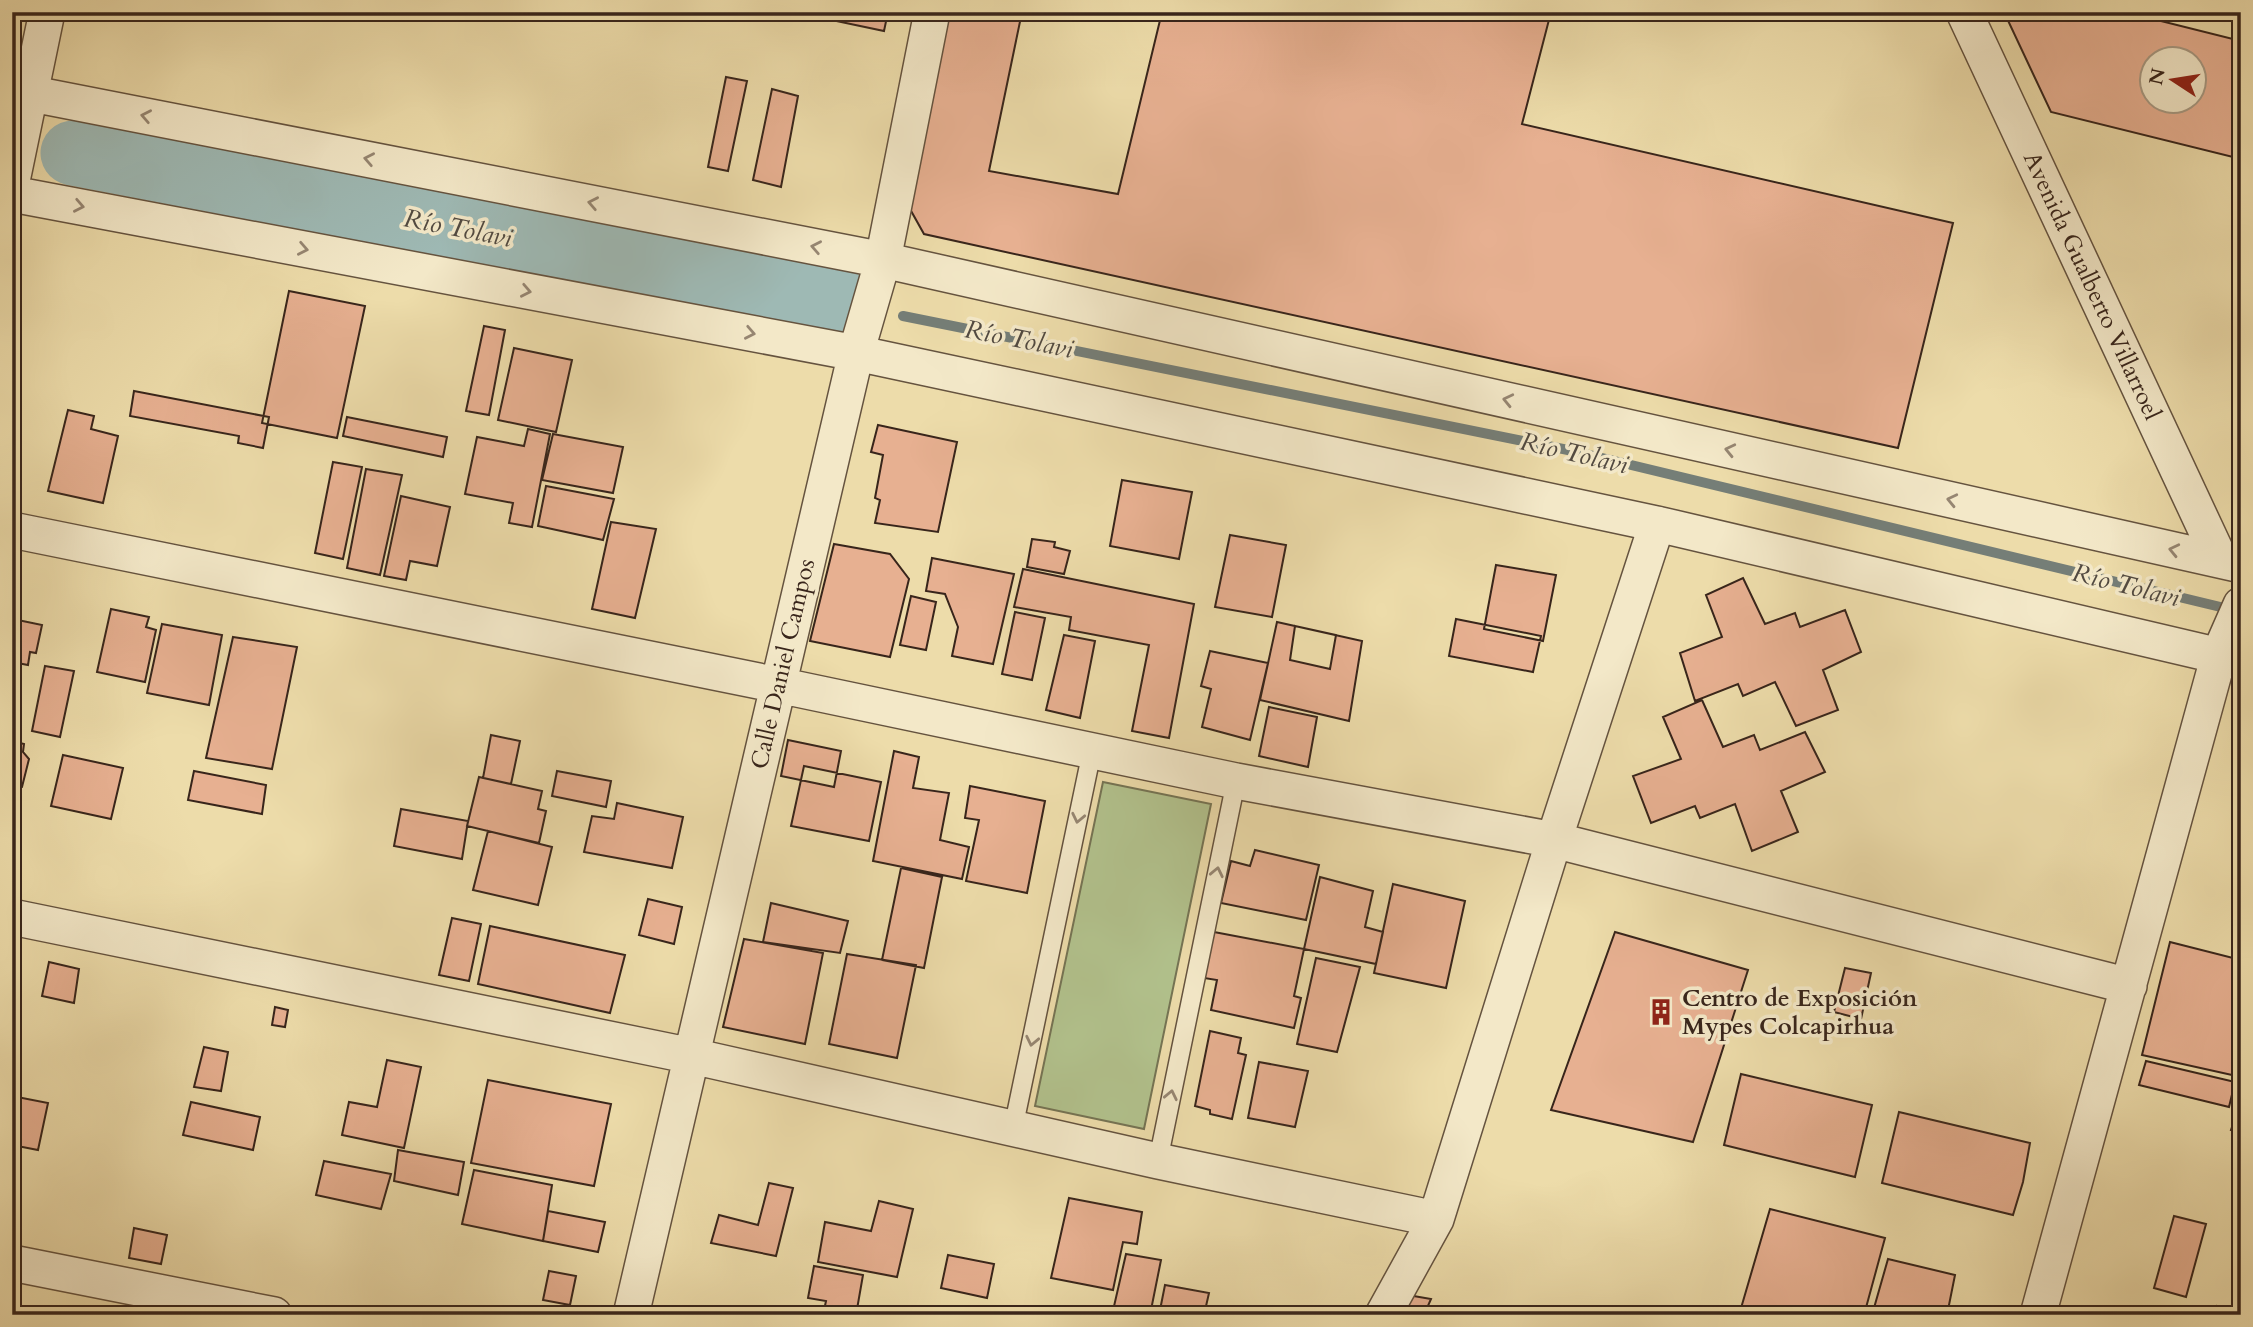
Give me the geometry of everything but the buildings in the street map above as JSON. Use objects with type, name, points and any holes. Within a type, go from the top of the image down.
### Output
[{"type":"street","points":[[12,181],[21,91],[47,12]]},
{"type":"street","name":"Calle Daniel Campos","points":[[631,1315],[856,353],[883,260],[932,12]]},
{"type":"street","name":"Avenida Gualberto Villarroel","points":[[1964,12],[2230,563]]},
{"type":"street","points":[[21,91],[883,260],[2230,563]]},
{"type":"street","points":[[12,194],[856,353],[1657,524],[2230,658]]},
{"type":"street","points":[[1383,1315],[1436,1219],[1554,840],[1657,524]]},
{"type":"street","points":[[12,530],[1236,781],[1554,840],[2129,986]]},
{"type":"street","points":[[2038,1315],[2129,986],[2230,658],[2237,613]]},
{"type":"street","points":[[12,917],[692,1056],[1158,1161],[1436,1219]]},
{"type":"street","points":[[12,1263],[274,1315]]},
{"type":"lane","points":[[1013,1129],[1092,751]]},
{"type":"lane","points":[[1158,1161],[1236,781]]},
{"type":"green space","points":[[1103,782],[1211,804],[1144,1129],[1035,1106]]},
{"type":"waterway","name":"Río Tolavi","points":[[73,153],[843,303]]},
{"type":"waterway","name":"Río Tolavi","points":[[903,316],[1573,451],[2233,610]]},
{"type":"place","name":"Centro de Exposición Mypes Colcapirhua","points":[[1661,1012]]}]
